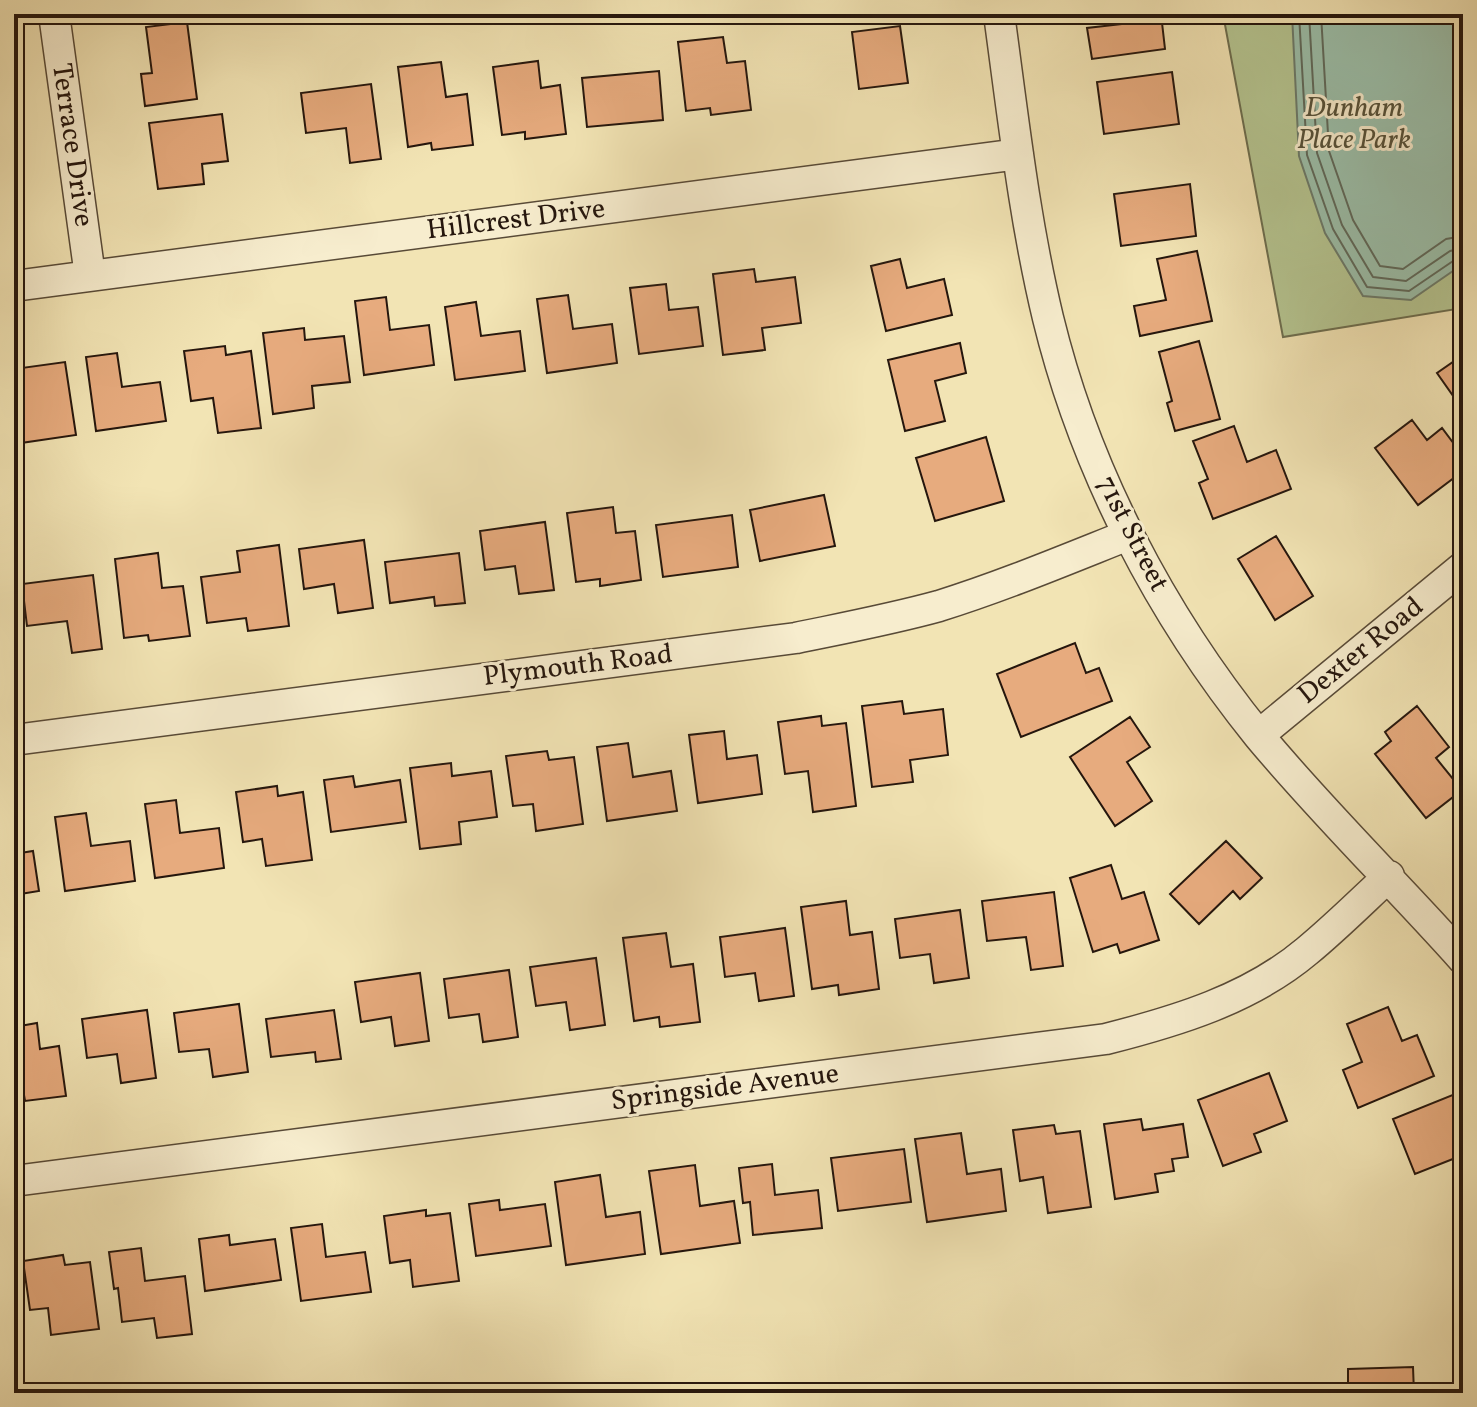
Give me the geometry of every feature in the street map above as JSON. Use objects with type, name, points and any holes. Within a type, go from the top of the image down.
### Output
[{"type":"street","name":"Terrace Drive","points":[[54,14],[90,276]]},
{"type":"street","name":"71st Street","points":[[999,14],[1030,237],[1060,364],[1083,431],[1128,535],[1187,637],[1259,735],[1463,959]]},
{"type":"street","name":"Hillcrest Drive","points":[[14,286],[1018,154]]},
{"type":"street","name":"Plymouth Road","points":[[14,740],[796,638],[938,606],[1128,535]]},
{"type":"street","name":"Dexter Road","points":[[1259,735],[1463,567]]},
{"type":"street","name":"Springside Avenue","points":[[14,1181],[1106,1039],[1198,1013],[1252,987],[1305,953],[1389,876]]},
{"type":"green space","name":"Dunham Place Park","points":[[1223,14],[1463,14],[1463,308],[1283,337]]},
{"type":"water","name":"Dunham Place Park","points":[[1292,14],[1463,14],[1463,264],[1411,300],[1363,296],[1325,233],[1299,156]]},
{"type":"building","points":[[1121,14],[1161,14],[1165,49],[1092,59],[1087,28],[1123,24]]},
{"type":"building","points":[[187,22],[197,99],[145,106],[141,74],[152,73],[146,27]]},
{"type":"building","points":[[900,26],[908,83],[859,89],[852,32]]},
{"type":"building","points":[[723,37],[727,63],[745,61],[751,110],[711,115],[710,108],[686,111],[678,42]]},
{"type":"building","points":[[538,61],[541,88],[560,85],[566,134],[525,139],[525,132],[502,135],[493,67]]},
{"type":"building","points":[[441,62],[446,97],[467,94],[473,145],[432,150],[431,143],[408,147],[398,67]]},
{"type":"building","points":[[659,71],[663,120],[587,127],[582,78]]},
{"type":"building","points":[[1172,72],[1179,124],[1104,134],[1097,82]]},
{"type":"building","points":[[371,84],[381,159],[350,163],[346,128],[306,133],[301,93]]},
{"type":"building","points":[[222,114],[228,161],[202,164],[204,184],[158,189],[149,123]]},
{"type":"building","points":[[1190,184],[1196,236],[1121,246],[1114,194]]},
{"type":"building","points":[[1197,251],[1212,321],[1140,336],[1134,306],[1166,300],[1157,259]]},
{"type":"building","points":[[900,259],[907,288],[944,279],[952,315],[886,331],[871,266]]},
{"type":"building","points":[[754,269],[756,282],[795,277],[801,323],[762,328],[765,350],[723,355],[713,274]]},
{"type":"building","points":[[666,284],[669,310],[698,307],[703,346],[639,354],[630,288]]},
{"type":"building","points":[[568,295],[573,329],[612,324],[617,363],[547,373],[537,299]]},
{"type":"building","points":[[386,297],[390,330],[429,325],[434,365],[364,375],[355,301]]},
{"type":"building","points":[[476,302],[481,336],[520,331],[525,371],[455,380],[445,307]]},
{"type":"building","points":[[304,328],[305,340],[344,336],[350,382],[312,386],[314,408],[273,414],[263,333]]},
{"type":"building","points":[[1199,341],[1220,419],[1175,431],[1167,403],[1172,401],[1159,352]]},
{"type":"building","points":[[960,343],[966,373],[935,381],[945,421],[905,431],[888,360]]},
{"type":"building","points":[[225,346],[226,355],[251,351],[261,428],[218,433],[213,398],[191,401],[184,351]]},
{"type":"building","points":[[117,353],[122,387],[160,382],[166,421],[96,431],[86,357]]},
{"type":"building","points":[[1463,355],[1463,410],[1437,373]]},
{"type":"building","points":[[65,362],[76,435],[14,444],[14,369]]},
{"type":"building","points":[[1412,420],[1427,440],[1442,428],[1463,456],[1463,471],[1418,505],[1375,448]]},
{"type":"building","points":[[1234,426],[1247,462],[1276,450],[1291,489],[1213,519],[1199,483],[1208,479],[1193,441]]},
{"type":"building","points":[[986,437],[1004,501],[935,521],[916,458]]},
{"type":"building","points":[[824,495],[835,546],[760,561],[750,510]]},
{"type":"building","points":[[613,507],[616,533],[635,531],[641,580],[600,586],[600,579],[576,582],[567,513]]},
{"type":"building","points":[[732,515],[738,567],[663,577],[656,525]]},
{"type":"building","points":[[545,522],[554,590],[519,594],[515,566],[485,570],[480,531]]},
{"type":"building","points":[[1276,536],[1313,596],[1275,620],[1238,559]]},
{"type":"building","points":[[364,540],[373,608],[338,613],[334,584],[304,589],[299,549]]},
{"type":"building","points":[[279,545],[289,626],[248,631],[246,618],[207,623],[201,577],[240,572],[237,551]]},
{"type":"building","points":[[158,553],[162,588],[183,586],[190,636],[149,641],[148,635],[124,638],[115,559]]},
{"type":"building","points":[[459,553],[465,603],[435,606],[434,597],[390,603],[385,562]]},
{"type":"building","points":[[93,575],[102,649],[72,653],[67,621],[27,626],[22,584]]},
{"type":"building","points":[[1075,643],[1086,673],[1099,668],[1112,701],[1021,737],[997,674]]},
{"type":"building","points":[[902,701],[904,714],[943,709],[948,755],[910,760],[913,782],[872,787],[862,706]]},
{"type":"building","points":[[1417,706],[1449,747],[1436,758],[1462,790],[1426,818],[1375,754],[1391,741],[1385,732]]},
{"type":"building","points":[[821,716],[822,726],[846,723],[856,806],[813,812],[808,771],[785,774],[778,722]]},
{"type":"building","points":[[1130,717],[1150,747],[1127,762],[1152,801],[1115,826],[1070,757]]},
{"type":"building","points":[[724,731],[727,759],[757,755],[762,794],[698,803],[689,735]]},
{"type":"building","points":[[628,743],[633,777],[671,771],[677,811],[607,821],[597,747]]},
{"type":"building","points":[[547,751],[549,760],[574,757],[583,824],[536,831],[533,804],[513,806],[506,756]]},
{"type":"building","points":[[451,763],[452,776],[491,771],[497,817],[459,822],[461,844],[420,849],[410,768]]},
{"type":"building","points":[[353,776],[355,787],[400,780],[406,822],[331,832],[324,780]]},
{"type":"building","points":[[277,786],[278,796],[303,792],[312,860],[266,866],[262,839],[243,842],[236,792]]},
{"type":"building","points":[[176,800],[180,833],[219,828],[224,868],[155,878],[145,804]]},
{"type":"building","points":[[86,813],[91,846],[130,841],[135,881],[65,891],[55,817]]},
{"type":"building","points":[[1226,841],[1262,878],[1240,899],[1233,891],[1199,924],[1170,894]]},
{"type":"building","points":[[33,851],[39,891],[14,895],[14,854]]},
{"type":"building","points":[[1111,865],[1122,899],[1144,892],[1159,940],[1120,953],[1117,944],[1093,952],[1070,878]]},
{"type":"building","points":[[1054,892],[1063,966],[1031,970],[1026,937],[987,941],[982,901]]},
{"type":"building","points":[[846,901],[850,935],[872,932],[879,989],[839,995],[838,985],[812,989],[801,907]]},
{"type":"building","points":[[960,910],[969,978],[934,983],[930,954],[900,958],[895,919]]},
{"type":"building","points":[[785,928],[794,996],[759,1001],[755,973],[725,977],[720,937]]},
{"type":"building","points":[[666,933],[671,967],[693,964],[700,1022],[660,1027],[659,1017],[634,1021],[623,938]]},
{"type":"building","points":[[596,958],[605,1025],[570,1030],[566,1002],[536,1006],[530,967]]},
{"type":"building","points":[[509,970],[518,1037],[483,1042],[479,1014],[449,1018],[444,979]]},
{"type":"building","points":[[420,973],[429,1041],[395,1046],[391,1017],[361,1022],[355,982]]},
{"type":"building","points":[[239,1004],[248,1072],[213,1077],[209,1049],[179,1052],[174,1013]]},
{"type":"building","points":[[1388,1007],[1402,1041],[1417,1035],[1434,1076],[1358,1108],[1343,1070],[1362,1062],[1347,1024]]},
{"type":"building","points":[[147,1010],[156,1078],[121,1083],[117,1054],[87,1058],[82,1019]]},
{"type":"building","points":[[334,1010],[341,1059],[316,1062],[315,1052],[271,1057],[266,1019]]},
{"type":"building","points":[[37,1023],[40,1049],[59,1046],[66,1096],[25,1101],[24,1095],[14,1096],[14,1027]]},
{"type":"building","points":[[1269,1073],[1287,1121],[1254,1134],[1261,1152],[1223,1166],[1198,1100]]},
{"type":"building","points":[[1460,1092],[1463,1101],[1463,1155],[1415,1174],[1393,1119]]},
{"type":"building","points":[[1141,1119],[1143,1130],[1183,1124],[1188,1157],[1172,1159],[1174,1171],[1155,1174],[1158,1192],[1115,1199],[1104,1124]]},
{"type":"building","points":[[1054,1125],[1056,1134],[1080,1131],[1091,1207],[1048,1213],[1043,1177],[1020,1181],[1013,1130]]},
{"type":"building","points":[[961,1133],[967,1174],[1001,1169],[1006,1211],[927,1222],[915,1139]]},
{"type":"building","points":[[904,1149],[911,1202],[838,1211],[831,1158]]},
{"type":"building","points":[[772,1164],[775,1195],[818,1190],[822,1228],[753,1235],[750,1202],[743,1203],[739,1168]]},
{"type":"building","points":[[695,1165],[700,1206],[734,1201],[740,1243],[661,1254],[649,1171]]},
{"type":"building","points":[[600,1175],[606,1217],[640,1212],[645,1254],[566,1265],[555,1182]]},
{"type":"building","points":[[499,1200],[500,1210],[545,1204],[551,1246],[476,1256],[469,1204]]},
{"type":"building","points":[[426,1210],[426,1216],[450,1213],[459,1281],[413,1287],[410,1260],[390,1263],[384,1216]]},
{"type":"building","points":[[322,1224],[326,1257],[365,1252],[371,1292],[301,1301],[291,1228]]},
{"type":"building","points":[[229,1235],[230,1245],[275,1239],[281,1280],[205,1291],[199,1239]]},
{"type":"building","points":[[141,1248],[145,1281],[185,1276],[192,1334],[157,1338],[154,1318],[122,1322],[109,1252]]},
{"type":"building","points":[[63,1255],[65,1265],[90,1262],[99,1329],[51,1335],[48,1308],[30,1310],[23,1261]]},
{"type":"building","points":[[1413,1367],[1414,1393],[1348,1393],[1348,1369]]}]
